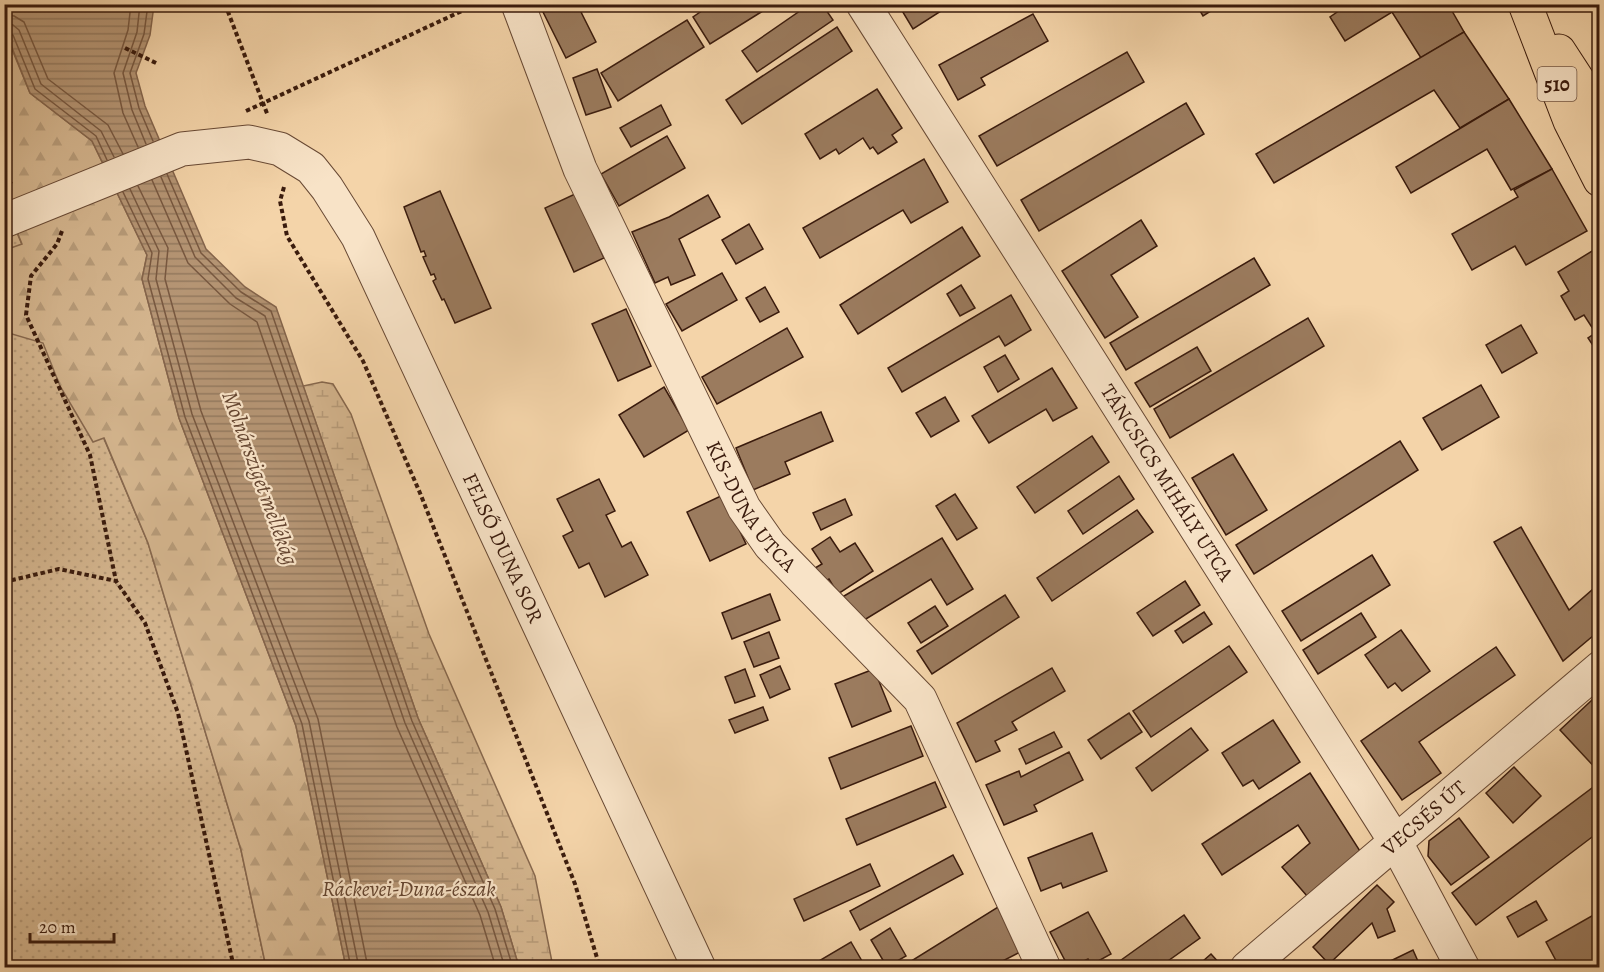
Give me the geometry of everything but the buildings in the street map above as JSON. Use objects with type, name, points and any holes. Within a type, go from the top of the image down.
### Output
[{"type":"main road","name":"510","points":[[1529,4],[1599,76]]},
{"type":"main road","name":"510","points":[[1529,4],[1570,121],[1599,180]]},
{"type":"main road","points":[[1529,4],[1599,114]]},
{"type":"street","name":"KIS-DUNA UTCA","points":[[518,4],[580,169],[744,508],[770,545],[920,699],[1044,968]]},
{"type":"street","name":"TÁNCSICS MIHÁLY UTCA","points":[[863,4],[1395,841],[1463,968]]},
{"type":"street","name":"FELSŐ DUNA SOR","points":[[4,222],[182,149],[249,142],[286,153],[311,168],[327,188],[358,237],[699,968]]},
{"type":"street","name":"VECSÉS ÚT","points":[[1247,968],[1599,668]]},
{"type":"path","points":[[225,4],[286,153],[280,201],[287,236],[363,361],[420,493],[575,884],[600,968]]},
{"type":"path","points":[[300,85],[477,4]]},
{"type":"path","points":[[124,48],[158,64]]},
{"type":"path","points":[[59,198],[66,222],[57,244],[31,276],[26,315],[90,455],[116,581],[145,623],[178,713],[234,968]]},
{"type":"path","points":[[4,582],[59,569],[116,581]]},
{"type":"green space","points":[[4,30],[30,93],[92,141],[147,255],[142,279],[179,418],[296,726],[346,967],[266,967],[241,850],[148,543],[104,438],[93,442],[60,386],[43,343],[5,332],[5,250],[22,244],[5,202]]},
{"type":"green space","points":[[4,202],[148,543],[241,850],[266,967],[5,967]]},
{"type":"green space","points":[[322,382],[333,384],[351,414],[429,634],[535,876],[553,967],[519,967],[501,907],[418,718],[303,386]]},
{"type":"water","name":"Ráckevei-Duna-észak","points":[[5,5],[154,5],[150,35],[136,73],[145,106],[206,249],[245,287],[276,307],[418,718],[501,907],[519,967],[346,967],[296,726],[179,418],[142,279],[147,255],[92,141],[30,93],[5,30]]},
{"type":"water label","name":"Molnársziget mellékág","points":[[260,478]]}]
